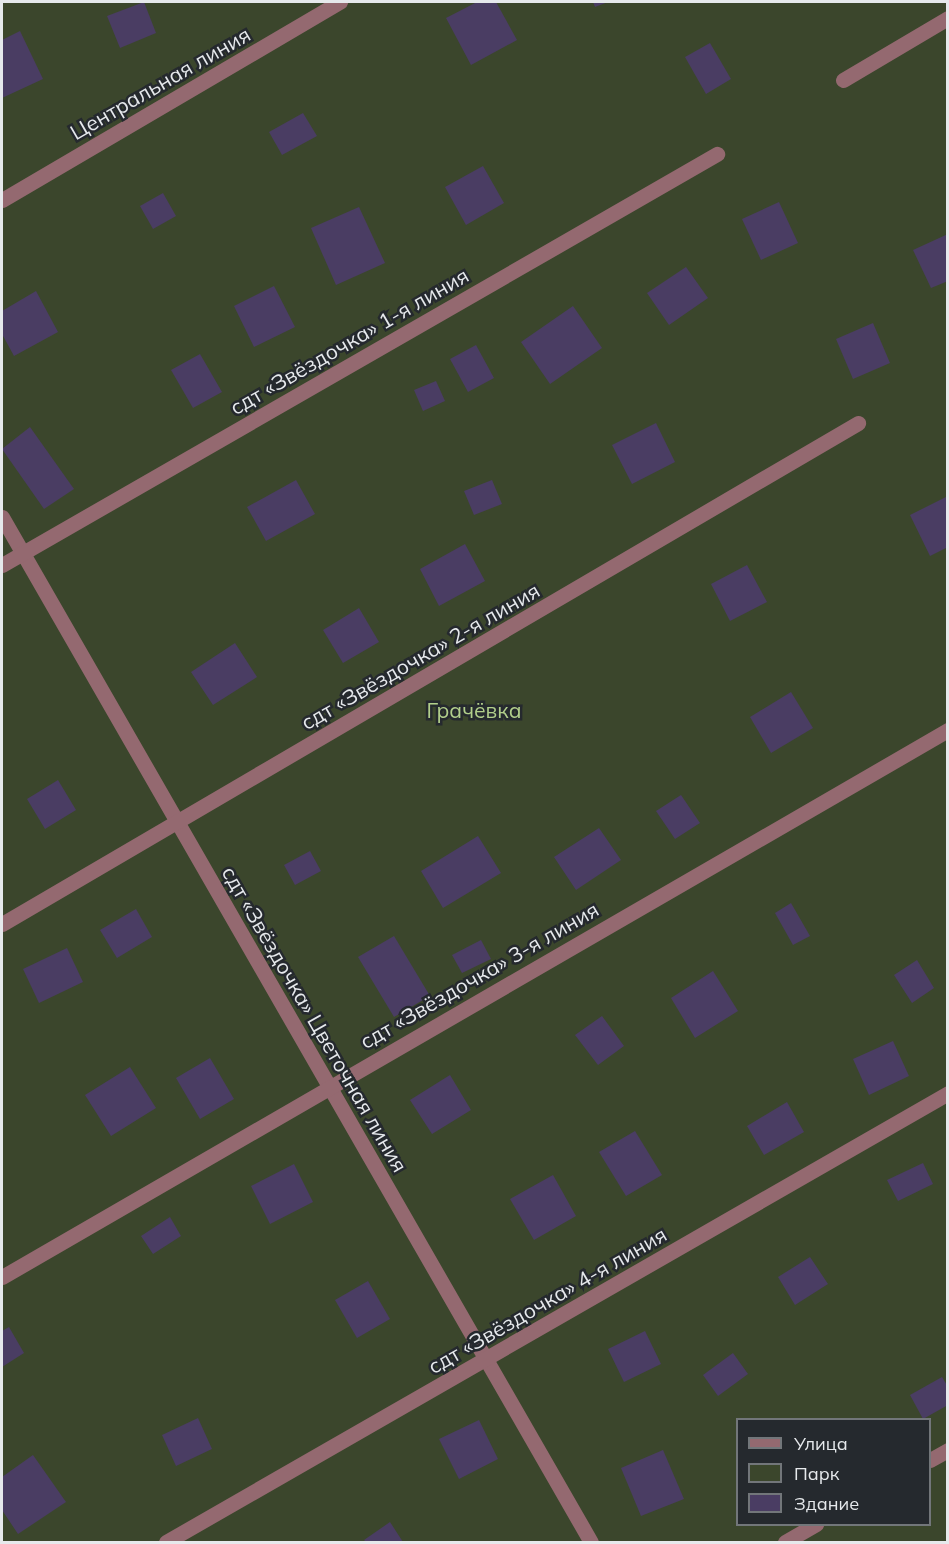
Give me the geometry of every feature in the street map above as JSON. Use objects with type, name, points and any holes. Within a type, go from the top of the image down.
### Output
[{"type":"street","name":"Центральная линия","points":[[2,200],[340,2]]},
{"type":"street","points":[[843,80],[948,18]]},
{"type":"street","name":"сдт «Звёздочка» 1-я линия","points":[[2,565],[717,154]]},
{"type":"street","name":"сдт «Звёздочка» 2-я линия","points":[[2,924],[858,423]]},
{"type":"street","name":"сдт «Звёздочка» Цветочная линия","points":[[2,517],[591,1542]]},
{"type":"street","name":"сдт «Звёздочка» 3-я линия","points":[[2,1277],[948,730]]},
{"type":"street","name":"сдт «Звёздочка» 4-я линия","points":[[166,1542],[948,1093]]},
{"type":"street","points":[[931,1459],[948,1450]]},
{"type":"street","points":[[785,1542],[813,1526]]},
{"type":"green space","name":"Грачёвка","points":[[2,2],[947,2],[947,1542],[2,1542]]},
{"type":"building","points":[[144,2],[156,33],[120,48],[107,16]]},
{"type":"building","points":[[477,2],[496,2],[517,40],[471,65],[446,18]]},
{"type":"building","points":[[593,2],[608,2],[595,7]]},
{"type":"building","points":[[20,31],[43,79],[2,98],[2,40]]},
{"type":"building","points":[[710,43],[731,79],[706,94],[685,57]]},
{"type":"building","points":[[303,113],[317,136],[282,155],[269,132]]},
{"type":"building","points":[[483,166],[504,203],[466,225],[445,187]]},
{"type":"building","points":[[163,193],[176,216],[153,229],[140,206]]},
{"type":"building","points":[[779,202],[798,243],[761,260],[742,219]]},
{"type":"building","points":[[359,207],[385,263],[336,285],[311,228]]},
{"type":"building","points":[[948,234],[948,281],[931,288],[913,250]]},
{"type":"building","points":[[686,267],[708,298],[669,325],[647,293]]},
{"type":"building","points":[[274,286],[295,327],[254,347],[234,306]]},
{"type":"building","points":[[36,291],[58,332],[14,356],[2,334],[2,311]]},
{"type":"building","points":[[573,306],[602,348],[550,384],[521,342]]},
{"type":"building","points":[[873,323],[890,363],[853,379],[836,339]]},
{"type":"building","points":[[476,345],[494,378],[468,392],[450,359]]},
{"type":"building","points":[[200,354],[222,392],[193,408],[171,370]]},
{"type":"building","points":[[436,381],[445,401],[423,411],[414,390]]},
{"type":"building","points":[[656,423],[675,462],[632,484],[612,445]]},
{"type":"building","points":[[30,427],[74,489],[44,509],[2,449]]},
{"type":"building","points":[[296,480],[315,514],[266,541],[247,507]]},
{"type":"building","points":[[492,480],[502,504],[474,515],[464,491]]},
{"type":"building","points":[[948,496],[948,547],[930,556],[910,515]]},
{"type":"building","points":[[465,544],[485,581],[439,606],[420,569]]},
{"type":"building","points":[[747,565],[767,602],[730,621],[711,584]]},
{"type":"building","points":[[359,608],[379,642],[343,663],[323,630]]},
{"type":"building","points":[[235,643],[257,677],[213,705],[191,672]]},
{"type":"building","points":[[791,692],[813,728],[771,753],[750,717]]},
{"type":"building","points":[[58,780],[76,810],[45,829],[27,799]]},
{"type":"building","points":[[681,795],[700,823],[675,839],[656,811]]},
{"type":"building","points":[[599,828],[621,860],[576,890],[554,857]]},
{"type":"building","points":[[478,836],[501,873],[443,908],[421,871]]},
{"type":"building","points":[[310,851],[321,871],[295,885],[284,865]]},
{"type":"building","points":[[791,903],[810,936],[793,945],[775,913]]},
{"type":"building","points":[[136,909],[152,937],[117,958],[100,930]]},
{"type":"building","points":[[394,936],[430,996],[394,1017],[358,957]]},
{"type":"building","points":[[481,940],[491,959],[462,973],[452,955]]},
{"type":"building","points":[[67,948],[83,982],[39,1003],[23,969]]},
{"type":"building","points":[[917,960],[934,988],[912,1003],[894,975]]},
{"type":"building","points":[[713,971],[738,1011],[695,1038],[671,998]]},
{"type":"building","points":[[602,1016],[624,1046],[598,1065],[575,1035]]},
{"type":"building","points":[[893,1041],[909,1076],[869,1095],[853,1059]]},
{"type":"building","points":[[210,1058],[234,1099],[200,1119],[176,1078]]},
{"type":"building","points":[[130,1067],[156,1108],[111,1136],[85,1095]]},
{"type":"building","points":[[450,1075],[471,1110],[432,1134],[410,1100]]},
{"type":"building","points":[[787,1102],[804,1132],[764,1155],[747,1126]]},
{"type":"building","points":[[635,1131],[662,1175],[626,1196],[599,1152]]},
{"type":"building","points":[[923,1163],[933,1184],[898,1201],[887,1180]]},
{"type":"building","points":[[294,1164],[313,1202],[270,1224],[251,1186]]},
{"type":"building","points":[[553,1175],[576,1216],[534,1240],[510,1199]]},
{"type":"building","points":[[170,1217],[181,1236],[153,1254],[141,1236]]},
{"type":"building","points":[[810,1257],[828,1284],[795,1305],[778,1277]]},
{"type":"building","points":[[368,1281],[390,1319],[357,1338],[335,1300]]},
{"type":"building","points":[[9,1327],[24,1353],[2,1367],[2,1331]]},
{"type":"building","points":[[645,1331],[661,1364],[624,1382],[608,1349]]},
{"type":"building","points":[[733,1353],[748,1374],[718,1396],[703,1375]]},
{"type":"building","points":[[942,1377],[948,1387],[948,1405],[922,1418],[910,1395]]},
{"type":"building","points":[[198,1418],[212,1449],[176,1466],[162,1435]]},
{"type":"building","points":[[479,1420],[498,1459],[459,1479],[439,1439]]},
{"type":"building","points":[[663,1450],[684,1499],[641,1516],[621,1468]]},
{"type":"building","points":[[33,1455],[66,1502],[18,1534],[2,1510],[2,1477]]},
{"type":"building","points":[[390,1522],[403,1542],[366,1542],[364,1540]]}]
